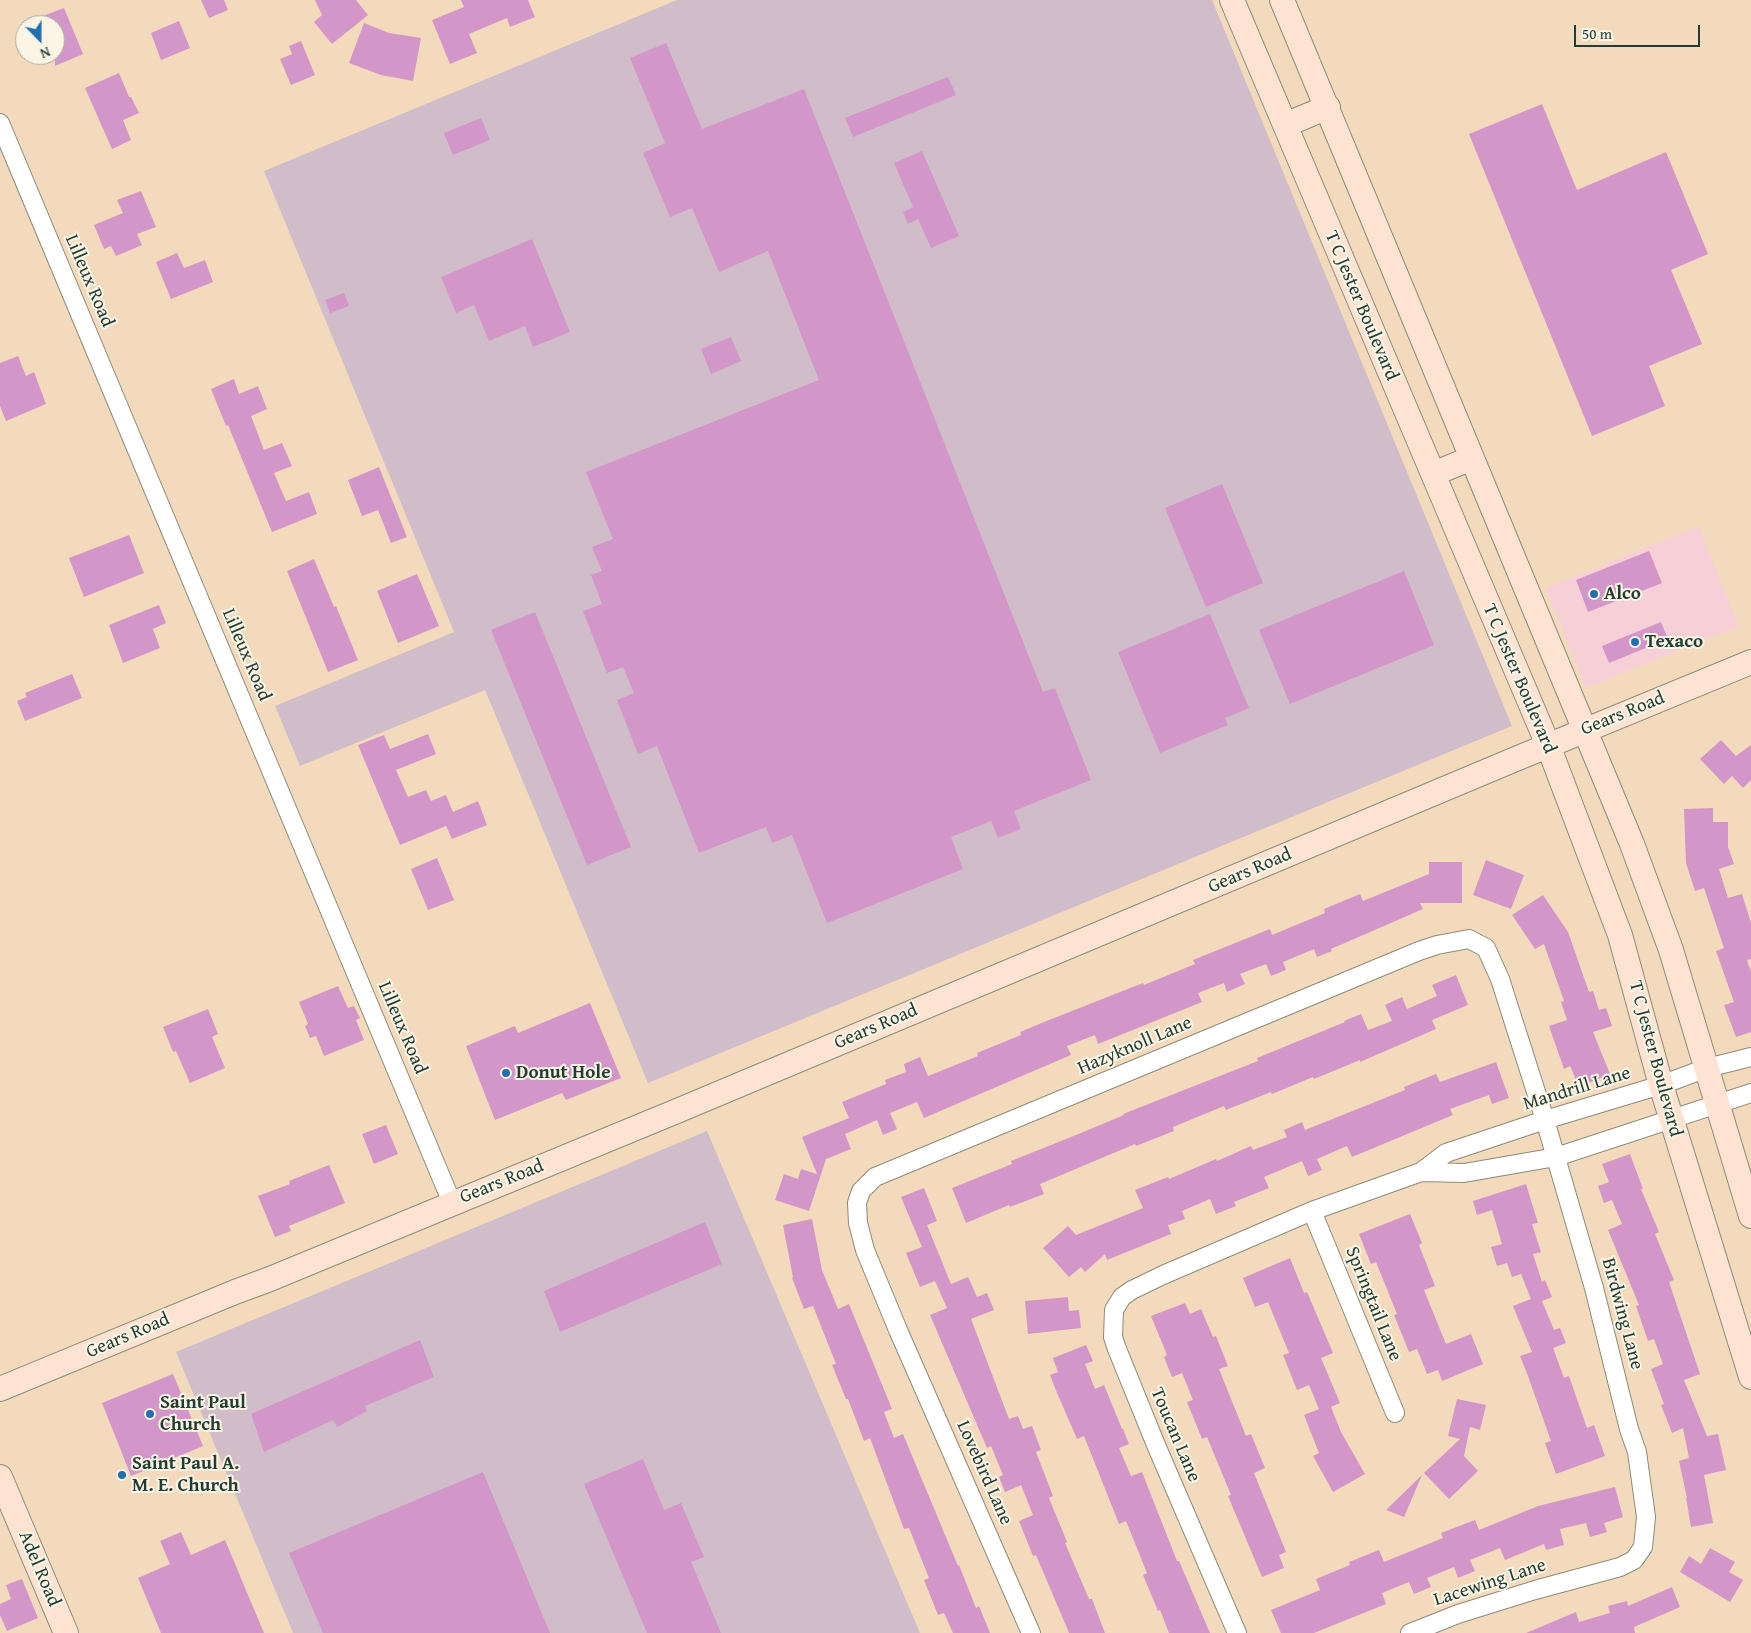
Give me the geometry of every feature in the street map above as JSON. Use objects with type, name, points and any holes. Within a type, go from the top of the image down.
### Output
[{"type":"main road","name":"T C Jester Boulevard","points":[[1232,0],[1548,745],[1620,935],[1671,1120],[1751,1377]]},
{"type":"main road","points":[[1282,0],[1328,107],[1632,844],[1671,950],[1751,1216]]},
{"type":"main road","points":[[1285,124],[1328,107]]},
{"type":"main road","points":[[1433,474],[1472,458]]},
{"type":"main road","name":"Gears Road","points":[[0,1390],[677,1111],[1548,745],[1751,662]]},
{"type":"main road","name":"Adel Road","points":[[0,1477],[66,1633]]},
{"type":"street","name":"Lilleux Road","points":[[0,123],[452,1203]]},
{"type":"street","name":"Hazyknoll Lane","points":[[898,1330],[865,1250],[858,1223],[856,1203],[860,1190],[875,1177],[1437,945],[1470,939],[1486,948],[1500,979],[1516,1031]]},
{"type":"street","name":"Birdwing Lane","points":[[1516,1031],[1545,1120],[1594,1288],[1637,1452],[1646,1517],[1643,1547],[1634,1560],[1620,1567],[1584,1577]]},
{"type":"street","name":"Mandrill Lane","points":[[1166,1274],[1312,1212],[1421,1172],[1446,1153],[1545,1120],[1661,1085],[1707,1068],[1751,1057]]},
{"type":"street","name":"Mandrill Lane","points":[[1421,1172],[1464,1173],[1556,1157],[1751,1093]]},
{"type":"street","name":"Springtail Lane","points":[[1312,1212],[1396,1413]]},
{"type":"street","name":"Toucan Lane","points":[[1166,1274],[1132,1290],[1122,1297],[1114,1310],[1114,1337],[1156,1446],[1237,1633]]},
{"type":"street","name":"Lovebird Lane","points":[[898,1330],[1031,1633]]},
{"type":"street","name":"Lacewing Lane","points":[[1410,1633],[1484,1606],[1584,1577]]},
{"type":"shaded area","points":[[677,0],[1212,0],[1512,726],[648,1083],[485,690],[300,766],[275,706],[454,632],[264,171]]},
{"type":"shaded area","points":[[1699,526],[1739,626],[1586,688],[1546,588]]},
{"type":"shaded area","points":[[707,1131],[920,1633],[293,1633],[176,1352]]},
{"type":"building","points":[[201,0],[224,0],[228,10],[209,18]]},
{"type":"building","points":[[315,0],[356,0],[368,15],[332,44],[314,22],[322,15]]},
{"type":"building","points":[[461,0],[528,0],[535,17],[510,27],[507,18],[469,34],[477,53],[450,64],[432,20],[464,7]]},
{"type":"building","points":[[64,8],[83,54],[65,62],[65,15],[46,15]]},
{"type":"building","points":[[179,21],[190,48],[161,60],[151,33]]},
{"type":"building","points":[[364,23],[389,33],[421,38],[413,81],[381,75],[349,63]]},
{"type":"building","points":[[301,41],[315,75],[291,85],[280,59],[292,54],[289,46]]},
{"type":"building","points":[[666,43],[702,129],[804,89],[1043,692],[1055,688],[1091,780],[1014,811],[1021,829],[998,838],[991,821],[951,837],[963,869],[827,923],[792,835],[772,843],[766,827],[699,853],[657,746],[638,754],[617,700],[634,693],[623,667],[607,673],[583,611],[602,604],[591,575],[602,571],[592,547],[613,539],[586,472],[819,380],[768,251],[719,272],[692,208],[670,217],[643,153],[665,143],[630,58]]},
{"type":"building","points":[[119,73],[129,97],[131,97],[139,113],[123,120],[131,140],[112,149],[85,88]]},
{"type":"building","points":[[948,77],[956,95],[853,137],[845,118]]},
{"type":"building","points":[[1542,104],[1577,190],[1666,152],[1708,254],[1671,270],[1702,344],[1649,366],[1665,406],[1592,436],[1469,134]]},
{"type":"building","points":[[481,118],[490,140],[453,155],[444,133]]},
{"type":"building","points":[[922,151],[959,236],[931,248],[918,219],[908,224],[903,212],[913,207],[894,163]]},
{"type":"building","points":[[141,191],[156,227],[137,234],[142,245],[116,256],[111,246],[104,249],[94,225],[123,213],[117,200]]},
{"type":"building","points":[[532,239],[570,332],[533,347],[525,326],[489,341],[474,305],[456,313],[441,277]]},
{"type":"building","points":[[177,253],[184,268],[205,260],[213,282],[171,299],[156,262]]},
{"type":"building","points":[[344,293],[349,306],[330,313],[325,300]]},
{"type":"building","points":[[731,337],[741,361],[711,374],[701,349]]},
{"type":"building","points":[[18,356],[26,376],[34,372],[46,404],[6,421],[0,406],[0,363]]},
{"type":"building","points":[[234,379],[239,394],[258,386],[267,409],[251,416],[264,450],[282,443],[292,466],[274,473],[286,501],[309,492],[317,514],[272,532],[228,425],[226,426],[211,389]]},
{"type":"building","points":[[379,467],[407,537],[391,543],[378,510],[362,516],[348,480]]},
{"type":"building","points":[[1222,484],[1263,583],[1206,607],[1165,508]]},
{"type":"building","points":[[129,535],[144,573],[84,597],[69,558]]},
{"type":"building","points":[[1649,551],[1662,583],[1588,612],[1576,580]]},
{"type":"building","points":[[314,559],[358,660],[328,672],[287,571]]},
{"type":"building","points":[[1404,571],[1434,645],[1290,704],[1259,630]]},
{"type":"building","points":[[417,574],[439,626],[398,643],[377,591]]},
{"type":"building","points":[[159,605],[166,623],[153,629],[160,648],[123,663],[109,625]]},
{"type":"building","points":[[535,612],[631,847],[587,865],[491,630]]},
{"type":"building","points":[[1210,614],[1249,708],[1225,718],[1228,725],[1160,753],[1118,652]]},
{"type":"building","name":"Texaco","points":[[1661,622],[1668,639],[1609,663],[1602,646]]},
{"type":"building","points":[[72,674],[82,698],[25,721],[17,701],[27,697],[25,693]]},
{"type":"building","points":[[428,734],[436,754],[396,770],[408,797],[426,790],[431,801],[446,795],[453,812],[478,801],[487,825],[452,839],[446,826],[400,845],[358,745],[384,735],[390,749]]},
{"type":"building","points":[[1721,740],[1736,756],[1751,745],[1751,780],[1743,788],[1732,776],[1724,784],[1700,759]]},
{"type":"building","points":[[1713,808],[1713,822],[1728,822],[1728,847],[1734,864],[1719,869],[1728,898],[1742,894],[1751,923],[1751,959],[1747,960],[1751,972],[1751,1032],[1736,1037],[1724,1005],[1734,1002],[1716,951],[1724,948],[1704,888],[1695,891],[1686,863],[1684,809]]},
{"type":"building","points":[[437,858],[454,900],[428,910],[411,869]]},
{"type":"building","points":[[1486,860],[1524,875],[1511,909],[1473,895]]},
{"type":"building","points":[[1429,862],[1462,862],[1462,903],[1420,903],[1423,909],[1331,949],[1332,951],[1317,957],[1314,949],[1283,962],[1286,970],[1271,976],[1266,964],[1240,974],[1245,984],[1227,992],[1224,983],[1198,993],[1202,1002],[1098,1044],[1095,1035],[1067,1046],[1071,1055],[924,1118],[917,1102],[890,1113],[897,1129],[883,1135],[877,1120],[845,1134],[851,1149],[826,1159],[809,1211],[775,1200],[784,1174],[798,1179],[801,1169],[817,1174],[802,1137],[849,1118],[842,1102],[886,1084],[885,1080],[906,1072],[904,1064],[920,1057],[928,1076],[978,1056],[977,1053],[1021,1035],[1020,1032],[1195,964],[1193,960],[1270,929],[1272,935],[1325,913],[1324,909],[1360,894],[1363,901],[1429,874]]},
{"type":"building","points":[[1543,895],[1568,932],[1589,992],[1593,991],[1599,1010],[1606,1008],[1612,1026],[1593,1032],[1610,1074],[1579,1087],[1570,1066],[1564,1069],[1549,1026],[1567,1020],[1561,1002],[1564,1001],[1544,944],[1535,949],[1512,915]]},
{"type":"building","points":[[1456,975],[1468,1005],[1432,1020],[1436,1029],[1360,1062],[1360,1060],[1314,1079],[1313,1077],[1226,1110],[1224,1106],[1173,1127],[1174,1131],[1136,1146],[1135,1144],[1040,1184],[1044,1194],[1010,1207],[1009,1205],[966,1223],[952,1188],[1012,1164],[1011,1161],[1123,1114],[1258,1061],[1257,1058],[1361,1014],[1368,1030],[1392,1021],[1385,1005],[1402,997],[1407,1009],[1437,996],[1432,985]]},
{"type":"building","points":[[338,986],[348,1008],[354,1006],[360,1018],[356,1020],[364,1040],[324,1056],[316,1036],[310,1038],[305,1026],[308,1024],[299,1002]]},
{"type":"building","points":[[590,1003],[621,1078],[566,1100],[562,1093],[495,1120],[466,1046],[515,1026],[518,1033]]},
{"type":"building","points":[[208,1009],[218,1034],[212,1037],[225,1068],[190,1083],[176,1051],[173,1052],[163,1027]]},
{"type":"building","points":[[1496,1062],[1509,1098],[1492,1104],[1489,1095],[1450,1109],[1453,1115],[1352,1157],[1347,1146],[1317,1159],[1322,1170],[1308,1176],[1302,1161],[1264,1177],[1269,1188],[1234,1202],[1236,1206],[1216,1214],[1210,1199],[1182,1211],[1185,1219],[1168,1225],[1171,1234],[1107,1260],[1105,1254],[1085,1272],[1081,1267],[1069,1277],[1043,1248],[1068,1226],[1076,1235],[1143,1208],[1135,1190],[1168,1177],[1169,1179],[1216,1159],[1217,1161],[1251,1146],[1253,1150],[1287,1137],[1284,1130],[1302,1122],[1305,1130],[1405,1090],[1404,1087],[1436,1074],[1440,1082]]},
{"type":"building","points":[[386,1125],[398,1154],[374,1164],[362,1134]]},
{"type":"building","points":[[1630,1154],[1643,1189],[1641,1189],[1659,1232],[1655,1234],[1674,1280],[1669,1282],[1700,1374],[1684,1380],[1707,1436],[1718,1434],[1726,1470],[1704,1475],[1713,1523],[1691,1527],[1679,1461],[1689,1458],[1683,1428],[1672,1433],[1661,1405],[1664,1404],[1651,1369],[1663,1364],[1654,1339],[1648,1341],[1636,1306],[1639,1305],[1608,1230],[1622,1224],[1612,1200],[1604,1203],[1598,1186],[1609,1182],[1602,1164]]},
{"type":"building","points":[[329,1165],[345,1203],[289,1226],[291,1231],[275,1237],[258,1196],[290,1184],[289,1181]]},
{"type":"building","points":[[1526,1184],[1538,1223],[1532,1224],[1541,1252],[1533,1254],[1542,1282],[1545,1280],[1552,1297],[1542,1301],[1554,1330],[1560,1328],[1566,1343],[1553,1348],[1564,1378],[1569,1376],[1587,1428],[1594,1425],[1605,1456],[1556,1474],[1545,1443],[1551,1441],[1520,1356],[1532,1352],[1513,1306],[1531,1299],[1521,1274],[1512,1277],[1507,1263],[1497,1266],[1491,1247],[1502,1244],[1492,1210],[1477,1215],[1473,1201]]},
{"type":"building","points":[[924,1188],[937,1221],[927,1225],[951,1284],[968,1277],[977,1297],[987,1293],[994,1310],[971,1319],[1009,1419],[1018,1416],[1023,1429],[1032,1426],[1041,1450],[1036,1452],[1053,1496],[1049,1498],[1067,1542],[1065,1543],[1089,1599],[1092,1599],[1105,1633],[1069,1633],[1036,1555],[1033,1556],[1019,1521],[1033,1515],[1021,1485],[1005,1492],[999,1477],[1003,1475],[991,1446],[987,1448],[930,1315],[947,1308],[935,1281],[920,1287],[906,1253],[922,1247],[901,1197]]},
{"type":"building","points":[[1410,1214],[1422,1243],[1419,1245],[1435,1286],[1424,1290],[1446,1344],[1471,1334],[1483,1364],[1442,1381],[1438,1370],[1427,1374],[1417,1349],[1409,1352],[1394,1315],[1397,1314],[1376,1262],[1371,1264],[1359,1234]]},
{"type":"building","points":[[812,1219],[822,1270],[838,1309],[849,1304],[892,1409],[884,1412],[894,1438],[903,1434],[976,1608],[979,1606],[990,1633],[953,1633],[944,1613],[938,1615],[924,1580],[929,1578],[909,1528],[904,1529],[870,1438],[864,1441],[848,1399],[846,1399],[832,1365],[836,1364],[813,1306],[804,1309],[792,1278],[783,1225]]},
{"type":"building","points":[[705,1222],[722,1264],[560,1332],[544,1291]]},
{"type":"building","points":[[1290,1258],[1304,1293],[1307,1292],[1333,1353],[1321,1358],[1340,1403],[1331,1407],[1341,1432],[1365,1474],[1333,1492],[1313,1456],[1319,1453],[1304,1415],[1319,1409],[1309,1385],[1297,1390],[1283,1355],[1289,1353],[1268,1302],[1255,1307],[1243,1278]]},
{"type":"building","points":[[1068,1297],[1069,1311],[1079,1310],[1081,1328],[1028,1334],[1025,1301]]},
{"type":"building","points":[[1185,1303],[1190,1314],[1201,1309],[1213,1337],[1216,1336],[1228,1366],[1219,1369],[1246,1436],[1251,1434],[1265,1468],[1254,1473],[1286,1552],[1279,1555],[1284,1568],[1262,1577],[1228,1496],[1231,1495],[1207,1437],[1202,1439],[1187,1402],[1193,1400],[1182,1373],[1172,1377],[1164,1357],[1167,1355],[1151,1316]]},
{"type":"building","points":[[420,1340],[434,1377],[365,1406],[367,1411],[337,1427],[333,1420],[264,1452],[251,1414]]},
{"type":"building","points":[[1086,1345],[1093,1361],[1085,1364],[1095,1389],[1104,1385],[1129,1444],[1119,1448],[1131,1476],[1142,1472],[1177,1561],[1179,1561],[1210,1633],[1169,1633],[1143,1575],[1147,1573],[1126,1521],[1119,1524],[1084,1436],[1077,1439],[1057,1393],[1050,1375],[1058,1372],[1053,1358]]},
{"type":"building","points":[[173,1374],[203,1446],[131,1476],[102,1403]]},
{"type":"building","points":[[1457,1399],[1486,1405],[1480,1430],[1470,1427],[1464,1456],[1478,1471],[1449,1499],[1424,1473],[1460,1439],[1448,1436]]},
{"type":"building","points":[[643,1459],[664,1510],[681,1503],[704,1557],[691,1562],[721,1633],[647,1633],[584,1484]]},
{"type":"building","points":[[483,1472],[550,1633],[323,1633],[289,1553]]},
{"type":"building","points":[[1422,1475],[1404,1517],[1386,1510]]},
{"type":"building","points":[[1615,1487],[1623,1517],[1604,1523],[1607,1532],[1590,1537],[1586,1523],[1560,1529],[1564,1545],[1546,1550],[1544,1544],[1505,1560],[1500,1548],[1470,1560],[1475,1571],[1458,1578],[1454,1567],[1427,1578],[1431,1587],[1414,1594],[1409,1582],[1382,1593],[1386,1604],[1314,1633],[1281,1633],[1271,1610],[1320,1590],[1316,1579],[1350,1565],[1349,1562],[1379,1550],[1384,1562],[1443,1538],[1441,1533],[1475,1520],[1479,1530],[1538,1506]]},
{"type":"building","points":[[181,1532],[191,1555],[225,1540],[264,1633],[161,1633],[138,1578],[170,1564],[160,1541]]},
{"type":"building","points":[[1710,1548],[1735,1562],[1729,1572],[1743,1580],[1730,1602],[1680,1572],[1689,1556],[1701,1564]]},
{"type":"building","points":[[22,1579],[38,1618],[7,1631],[0,1615],[0,1604],[11,1599],[6,1585]]},
{"type":"building","points":[[1672,1587],[1680,1607],[1634,1627],[1635,1633],[1526,1633],[1576,1612],[1579,1622],[1610,1613],[1608,1606],[1627,1601],[1628,1606]]},
{"type":"place","name":"Alco","points":[[1594,594]]},
{"type":"place","name":"Texaco","points":[[1635,642]]},
{"type":"place","name":"Donut Hole","points":[[506,1073]]},
{"type":"place","name":"Saint Paul Church","points":[[150,1414]]},
{"type":"place","name":"Saint Paul A. M. E. Church","points":[[122,1475]]}]
